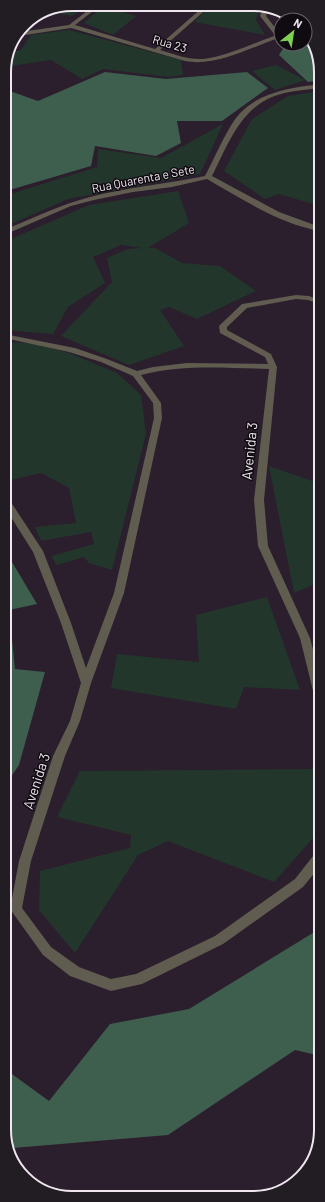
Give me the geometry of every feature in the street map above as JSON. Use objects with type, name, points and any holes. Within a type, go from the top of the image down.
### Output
[{"type":"street","points":[[71,26],[91,11]]},
{"type":"street","points":[[156,51],[201,11]]},
{"type":"street","name":"Rua 23","points":[[26,33],[71,26],[187,60],[202,61],[214,59],[272,40],[276,37],[277,34],[263,16],[264,12]]},
{"type":"street","name":"Rua Quarenta e Sete","points":[[11,230],[69,205],[93,198],[133,190],[172,185],[208,177],[239,119],[255,104],[270,96],[292,90],[314,87]]},
{"type":"street","points":[[208,177],[263,207],[314,227]]},
{"type":"street","points":[[11,337],[52,344],[84,352],[111,362],[136,374],[150,370],[191,365],[273,367],[268,356],[223,331],[223,326],[245,306],[296,297],[314,300]]},
{"type":"street","name":"Avenida 3","points":[[273,367],[259,500],[263,546],[304,638],[314,676]]},
{"type":"street","name":"Avenida 3","points":[[136,374],[157,403],[158,418],[119,593],[86,683],[75,721],[59,756],[25,861],[16,909],[47,951],[75,972],[111,985],[137,980],[219,940],[299,883],[314,864]]},
{"type":"street","points":[[11,509],[38,551],[66,623],[86,683]]},
{"type":"green space","points":[[80,11],[72,16],[56,13]]},
{"type":"green space","points":[[98,11],[120,11],[136,16],[113,35],[84,23]]},
{"type":"green space","points":[[206,11],[258,11],[256,20],[265,35],[194,22]]},
{"type":"green space","points":[[69,30],[181,60],[183,75],[168,77],[103,69],[82,79],[51,60],[11,66],[15,51],[21,50],[31,35]]},
{"type":"green space","points":[[281,52],[311,52],[314,81],[308,82],[279,55]]},
{"type":"green space","points":[[276,65],[305,80],[275,90],[252,71]]},
{"type":"green space","points":[[105,72],[166,79],[247,72],[268,88],[222,121],[177,121],[181,143],[156,156],[95,146],[91,166],[11,189],[11,91],[38,101]]},
{"type":"green space","points":[[314,92],[314,204],[279,194],[265,199],[224,171],[252,119],[288,96]]},
{"type":"green space","points":[[223,124],[200,174],[68,199],[11,224],[11,194],[97,167],[98,149],[161,158]]},
{"type":"green space","points":[[178,191],[189,223],[148,248],[155,248],[182,263],[220,266],[256,291],[197,319],[169,307],[160,310],[184,346],[129,365],[61,336],[112,282],[107,258],[128,249],[142,248],[121,245],[93,257],[105,283],[68,307],[53,334],[11,331],[11,239],[89,205]]},
{"type":"green space","points":[[11,342],[31,343],[69,353],[117,373],[141,395],[146,434],[112,570],[89,563],[84,557],[57,565],[51,556],[94,544],[91,532],[41,541],[35,527],[76,523],[69,488],[41,473],[11,480]]},
{"type":"green space","points":[[269,466],[314,482],[313,585],[294,593]]},
{"type":"green space","points":[[11,560],[37,604],[11,610]]},
{"type":"green space","points":[[267,597],[300,690],[244,687],[236,709],[111,688],[117,654],[199,662],[196,615]]},
{"type":"green space","points":[[11,630],[15,669],[45,672],[19,765],[11,777]]},
{"type":"green space","points":[[314,769],[314,837],[274,882],[168,841],[138,855],[75,953],[39,910],[40,871],[130,848],[131,835],[57,817],[80,771]]},
{"type":"green space","points":[[314,932],[314,1054],[295,1050],[168,1135],[14,1148],[11,1130],[11,1073],[49,1101],[110,1024],[189,1009]]}]
